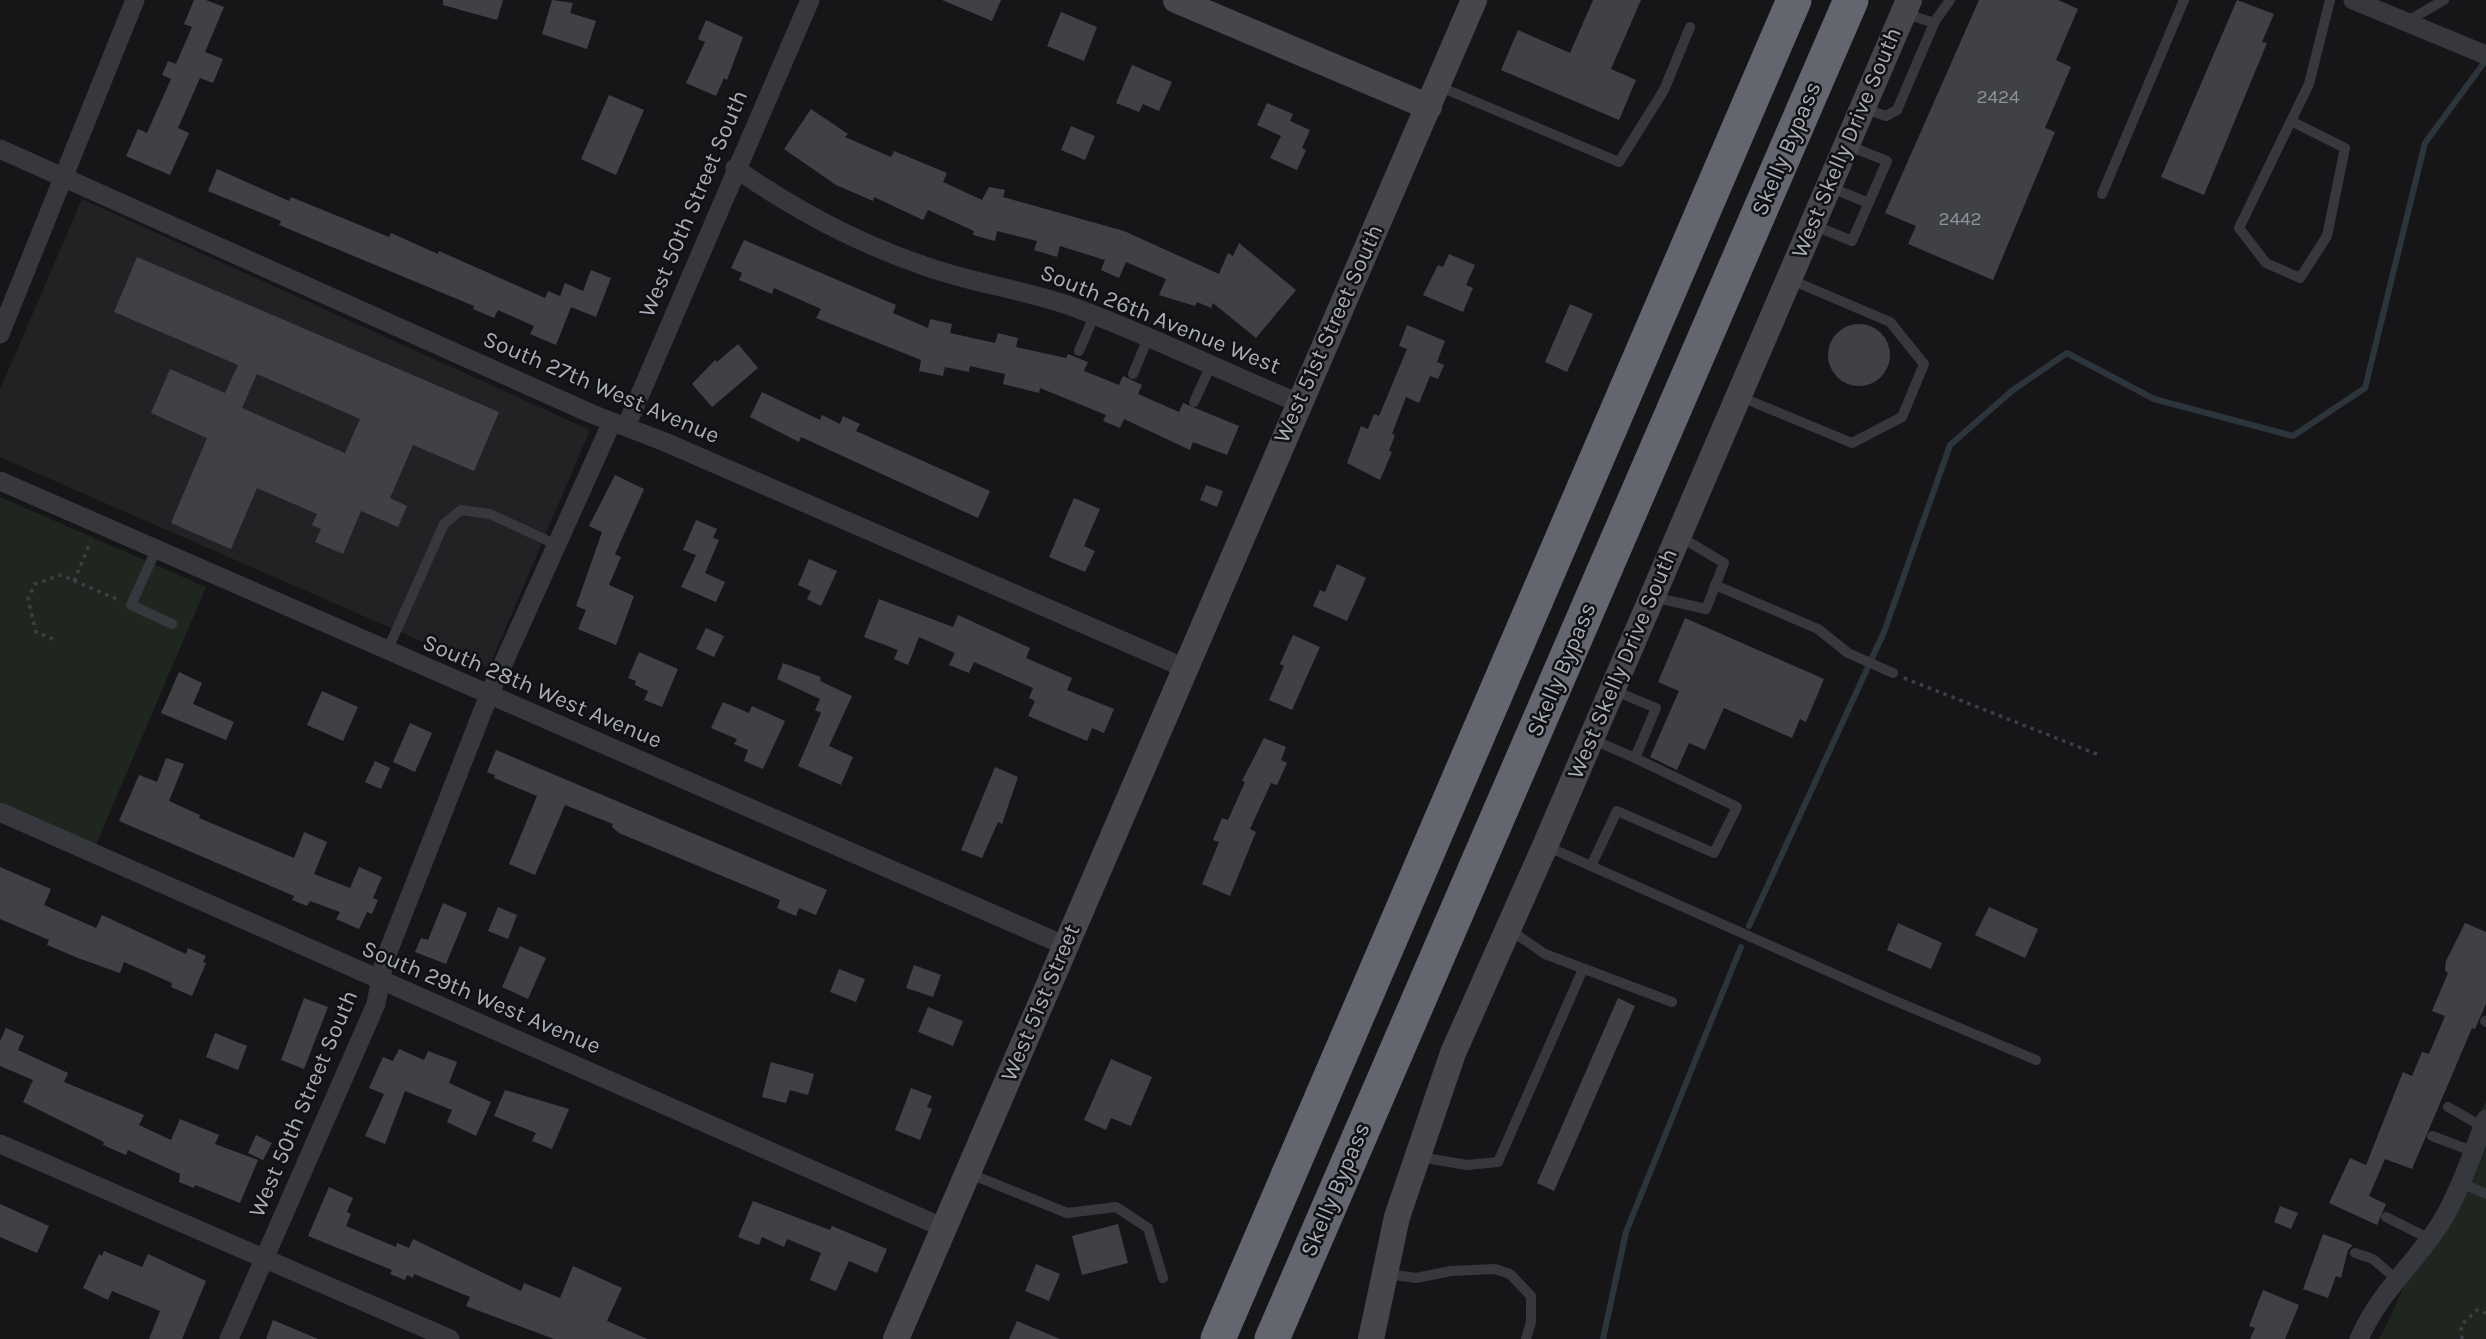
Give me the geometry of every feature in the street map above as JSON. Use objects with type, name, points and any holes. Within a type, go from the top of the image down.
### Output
[{"type":"highway","points":[[1218,1339],[1794,0]]},
{"type":"highway","name":"Skelly Bypass","points":[[1272,1339],[1851,0]]},
{"type":"highway","points":[[1285,1339],[1326,1213]]},
{"type":"street","points":[[0,334],[135,0]]},
{"type":"street","name":"West 50th Street South","points":[[229,1339],[376,1004],[384,962],[489,695],[555,544],[619,424],[810,0]]},
{"type":"street","points":[[1176,0],[1433,96]]},
{"type":"street","name":"West 51st Street South","points":[[1185,668],[1474,0]]},
{"type":"street","points":[[2353,0],[2480,53]]},
{"type":"street","name":"West Skelly Drive South","points":[[1371,1339],[1383,1273],[1416,1156],[1453,1053],[1506,927],[1545,846],[1906,6]]},
{"type":"street","name":"South 27th West Avenue","points":[[0,149],[619,424],[1185,668]]},
{"type":"street","name":"South 26th Avenue West","points":[[735,168],[812,217],[894,254],[921,265],[1028,291],[1148,338],[1299,403]]},
{"type":"street","name":"South 28th West Avenue","points":[[0,481],[1066,946]]},
{"type":"street","name":"West 51st Street","points":[[896,1339],[1185,668]]},
{"type":"street","name":"South 29th West Avenue","points":[[0,812],[380,982],[944,1228]]},
{"type":"street","points":[[2359,1339],[2395,1278],[2430,1239],[2443,1219],[2484,1123]]},
{"type":"street","points":[[0,1144],[450,1339]]},
{"type":"lane","points":[[1863,107],[1886,116],[1897,110],[1934,23],[1950,0]]},
{"type":"lane","points":[[2102,194],[2184,0]]},
{"type":"lane","points":[[2291,121],[2345,148],[2327,236],[2300,278],[2266,263],[2239,228],[2291,121],[2309,84],[2330,0]]},
{"type":"lane","points":[[2406,22],[2444,0]]},
{"type":"lane","points":[[1906,6],[1934,23]]},
{"type":"lane","points":[[1433,96],[1619,162],[1664,90],[1690,27]]},
{"type":"lane","points":[[1812,225],[1852,242],[1887,161],[1846,145]]},
{"type":"lane","points":[[1829,187],[1869,203]]},
{"type":"lane","points":[[1739,396],[1852,443],[1902,417],[1924,364],[1890,322],[1789,279]]},
{"type":"lane","points":[[1079,351],[1094,316]]},
{"type":"lane","points":[[1133,374],[1148,338]]},
{"type":"lane","points":[[1194,402],[1210,365]]},
{"type":"lane","points":[[387,651],[444,524],[461,510],[490,514],[555,544]]},
{"type":"lane","points":[[1653,596],[1706,609],[1724,563],[1679,536]]},
{"type":"lane","points":[[156,550],[131,605],[172,624]]},
{"type":"lane","points":[[1715,585],[1818,629],[1848,653],[1893,673]]},
{"type":"lane","points":[[1612,690],[1656,708],[1635,758]]},
{"type":"lane","points":[[1591,739],[1737,807],[1714,853],[1617,811],[1591,866]]},
{"type":"lane","points":[[1545,846],[2036,1060]]},
{"type":"lane","points":[[1506,927],[1545,954],[1672,1002]]},
{"type":"lane","points":[[1416,1156],[1467,1165],[1498,1162],[1583,969]]},
{"type":"lane","points":[[2448,1107],[2484,1123]]},
{"type":"lane","points":[[2432,1136],[2472,1151]]},
{"type":"lane","points":[[968,1173],[1067,1213],[1116,1207],[1148,1228],[1163,1278]]},
{"type":"lane","points":[[2459,1182],[2486,1194]]},
{"type":"lane","points":[[2386,1217],[2430,1239]]},
{"type":"lane","points":[[2355,1253],[2373,1259],[2395,1278]]},
{"type":"lane","points":[[1383,1273],[1416,1278],[1481,1268],[1510,1274],[1531,1296],[1531,1322],[1526,1339]]},
{"type":"path","points":[[74,581],[93,536]]},
{"type":"path","points":[[53,639],[36,632],[28,599],[35,584],[61,575],[131,605]]},
{"type":"path","points":[[1893,673],[1958,702],[2099,755]]},
{"type":"path","points":[[2462,1339],[2461,1325],[2477,1310],[2486,1313]]},
{"type":"shaded area","points":[[82,199],[590,430],[489,667],[471,663],[0,457],[0,390]]},
{"type":"shaded area","points":[[0,497],[206,587],[95,847],[0,805]]},
{"type":"shaded area","points":[[2486,1101],[2486,1339],[2379,1339],[2390,1318]]},
{"type":"building","points":[[194,0],[206,0],[224,7],[205,52],[223,59],[213,83],[200,78],[178,128],[189,133],[170,175],[126,156],[138,129],[147,133],[171,79],[162,75],[168,61],[176,64],[192,27],[184,24]]},
{"type":"building","points":[[443,0],[503,0],[497,20],[443,5]]},
{"type":"building","points":[[552,0],[573,3],[570,13],[596,21],[587,49],[542,34]]},
{"type":"building","points":[[942,0],[1001,0],[992,21]]},
{"type":"building","points":[[1593,0],[1641,0],[1611,69],[1636,80],[1619,120],[1501,70],[1518,30],[1570,53]]},
{"type":"building","points":[[1979,0],[2058,0],[2078,9],[2056,60],[2071,67],[2045,128],[2055,132],[1993,280],[1908,244],[1916,226],[1885,213]]},
{"type":"building","points":[[2237,0],[2274,14],[2262,42],[2267,43],[2204,195],[2161,177]]},
{"type":"building","points":[[1061,12],[1097,27],[1084,61],[1047,46]]},
{"type":"building","points":[[706,20],[743,37],[727,80],[724,78],[716,96],[686,83],[705,42],[698,39]]},
{"type":"building","points":[[1132,65],[1172,82],[1159,111],[1143,104],[1139,112],[1116,103]]},
{"type":"building","points":[[609,95],[644,110],[616,175],[581,159]]},
{"type":"building","points":[[1267,103],[1293,114],[1290,121],[1310,130],[1302,148],[1306,150],[1297,170],[1270,158],[1281,136],[1257,125]]},
{"type":"building","points":[[811,109],[848,134],[845,137],[891,157],[894,151],[947,173],[943,182],[982,200],[989,187],[1005,190],[1003,197],[1124,231],[1219,274],[1228,253],[1233,256],[1239,243],[1296,290],[1256,338],[1213,303],[1211,308],[1197,302],[1195,306],[1159,295],[1166,279],[1126,262],[1119,278],[1101,270],[1105,260],[1060,246],[1057,257],[1034,250],[1037,241],[997,231],[995,241],[973,235],[974,231],[928,210],[923,220],[874,197],[873,201],[836,185],[784,149]]},
{"type":"building","points":[[1071,126],[1095,136],[1085,160],[1061,150]]},
{"type":"building","points":[[217,169],[289,201],[291,197],[389,237],[391,233],[438,254],[439,251],[545,298],[548,291],[560,296],[565,283],[583,291],[591,270],[611,278],[596,317],[571,307],[556,345],[530,334],[534,326],[498,310],[494,318],[473,309],[474,306],[279,225],[281,221],[208,191]]},
{"type":"building","points":[[744,240],[896,305],[893,313],[928,328],[930,319],[952,324],[950,333],[995,343],[998,333],[1018,338],[1016,347],[1066,358],[1068,354],[1088,362],[1084,371],[1119,385],[1123,376],[1142,385],[1138,394],[1179,412],[1183,403],[1239,426],[1227,455],[1193,442],[1190,450],[1124,419],[1120,428],[1103,421],[1106,415],[1040,388],[1039,393],[1003,384],[1005,374],[970,366],[969,372],[945,367],[943,376],[919,371],[921,360],[816,318],[821,309],[774,288],[772,294],[739,280],[742,273],[731,268]]},
{"type":"building","points":[[1449,254],[1475,265],[1466,285],[1473,288],[1463,312],[1423,295],[1438,265],[1443,267]]},
{"type":"building","points":[[137,257],[499,412],[474,471],[413,445],[390,498],[407,506],[398,527],[361,511],[343,554],[315,542],[321,529],[312,525],[317,514],[257,488],[231,549],[171,523],[207,438],[151,413],[170,369],[225,393],[238,365],[114,312]],"holes":[[[257,374],[360,419],[345,453],[242,408]]]},
{"type":"building","points":[[1570,304],[1593,314],[1567,372],[1545,362]]},
{"type":"building","points":[[1859,324],[1881,333],[1890,355],[1881,377],[1859,386],[1837,377],[1828,355],[1837,333]]},
{"type":"building","points":[[1407,325],[1445,341],[1437,362],[1444,365],[1438,379],[1430,376],[1419,403],[1406,397],[1392,434],[1395,435],[1389,451],[1392,452],[1380,480],[1347,463],[1361,426],[1368,429],[1374,414],[1379,416],[1407,349],[1399,346]]},
{"type":"building","points":[[738,344],[758,368],[712,407],[692,384],[715,360],[717,362]]},
{"type":"building","points":[[762,392],[820,420],[822,415],[840,424],[843,416],[860,424],[856,431],[990,491],[978,518],[801,437],[799,442],[750,417]]},
{"type":"building","points":[[615,475],[644,489],[615,554],[621,557],[609,585],[634,596],[616,645],[578,629],[586,610],[576,606],[602,532],[589,526]]},
{"type":"building","points":[[1206,485],[1223,491],[1217,507],[1200,500]]},
{"type":"building","points":[[1074,498],[1100,509],[1084,546],[1095,551],[1085,572],[1049,557]]},
{"type":"building","points":[[696,520],[717,529],[713,538],[719,540],[705,573],[725,582],[716,602],[681,587],[696,555],[683,550]]},
{"type":"building","points":[[809,559],[837,571],[821,606],[807,599],[811,591],[798,585]]},
{"type":"building","points":[[1337,564],[1366,578],[1347,621],[1313,606],[1320,590],[1325,592]]},
{"type":"building","points":[[879,599],[953,627],[958,615],[1030,648],[1026,658],[1072,678],[1067,690],[1114,709],[1104,733],[1092,728],[1087,741],[1028,716],[1035,701],[1029,698],[1033,688],[974,662],[969,673],[949,665],[955,653],[919,637],[908,665],[894,659],[898,650],[864,637]]},
{"type":"building","points":[[1685,618],[1824,679],[1806,722],[1800,719],[1792,738],[1724,708],[1705,750],[1689,743],[1677,770],[1650,757],[1679,691],[1658,682]]},
{"type":"building","points":[[706,628],[724,636],[714,657],[696,649]]},
{"type":"building","points":[[1293,635],[1320,647],[1292,710],[1269,700],[1284,666],[1280,664]]},
{"type":"building","points":[[639,652],[678,669],[662,707],[644,700],[648,691],[628,678]]},
{"type":"building","points":[[783,663],[821,677],[820,681],[852,696],[829,746],[853,757],[841,785],[798,766],[821,713],[815,710],[820,699],[777,679]]},
{"type":"building","points":[[179,672],[202,683],[193,704],[234,722],[226,740],[161,713]]},
{"type":"building","points":[[322,691],[358,707],[343,741],[307,725]]},
{"type":"building","points":[[723,702],[749,713],[752,706],[785,721],[763,769],[744,761],[748,750],[734,744],[737,739],[711,728]]},
{"type":"building","points":[[410,723],[432,733],[415,772],[393,762]]},
{"type":"building","points":[[1264,738],[1286,747],[1281,760],[1287,763],[1277,785],[1271,783],[1250,829],[1256,832],[1230,896],[1202,884],[1219,842],[1213,840],[1222,818],[1228,820],[1245,782],[1242,781]]},
{"type":"building","points":[[496,750],[827,890],[816,915],[799,908],[796,916],[777,908],[780,900],[619,833],[612,827],[613,824],[565,805],[535,875],[509,864],[537,796],[494,778],[495,775],[487,772]]},
{"type":"building","points":[[166,758],[184,764],[169,801],[200,815],[199,818],[294,858],[304,832],[327,842],[314,874],[350,888],[359,867],[382,877],[373,898],[378,900],[372,914],[367,912],[359,929],[336,919],[340,912],[310,901],[307,906],[292,900],[294,896],[119,821],[139,775],[157,782]]},
{"type":"building","points":[[375,761],[390,768],[381,789],[365,782]]},
{"type":"building","points":[[995,767],[1018,777],[1002,824],[998,822],[982,858],[961,850]]},
{"type":"building","points":[[0,867],[51,889],[44,905],[96,928],[102,915],[186,954],[188,948],[206,956],[203,962],[206,963],[192,996],[171,987],[172,983],[124,962],[120,973],[78,958],[47,945],[49,940],[0,919]]},
{"type":"building","points":[[443,903],[467,913],[446,964],[415,952],[421,938],[428,940]]},
{"type":"building","points":[[498,907],[517,915],[508,939],[488,931]]},
{"type":"building","points":[[1989,907],[2038,929],[2025,958],[1975,935]]},
{"type":"building","points":[[1898,923],[1942,943],[1931,969],[1887,950]]},
{"type":"building","points":[[2465,923],[2486,932],[2486,1004],[2475,1029],[2472,1028],[2412,1169],[2385,1159],[2369,1196],[2386,1204],[2377,1225],[2329,1203],[2350,1158],[2366,1165],[2403,1072],[2412,1076],[2422,1052],[2429,1054],[2445,1016],[2432,1011],[2448,973],[2445,971],[2446,961]]},
{"type":"building","points":[[520,946],[546,958],[528,999],[502,987]]},
{"type":"building","points":[[914,965],[941,975],[933,997],[906,988]]},
{"type":"building","points":[[839,969],[865,979],[856,1002],[830,992]]},
{"type":"building","points":[[304,998],[328,1007],[304,1069],[281,1060]]},
{"type":"building","points":[[1618,998],[1635,1006],[1554,1191],[1537,1183]]},
{"type":"building","points":[[928,1007],[963,1021],[953,1046],[918,1032]]},
{"type":"building","points":[[6,1028],[24,1036],[18,1050],[68,1073],[64,1082],[144,1115],[139,1125],[171,1140],[180,1119],[219,1135],[215,1144],[258,1160],[240,1203],[195,1185],[194,1188],[179,1182],[180,1174],[128,1150],[126,1155],[103,1145],[104,1142],[23,1102],[33,1080],[0,1066],[0,1041]]},
{"type":"building","points":[[215,1033],[247,1046],[238,1070],[206,1057]]},
{"type":"building","points":[[399,1049],[424,1060],[428,1051],[457,1062],[449,1083],[491,1102],[476,1136],[447,1122],[452,1110],[405,1091],[385,1144],[365,1136],[384,1094],[369,1088],[383,1057],[393,1061]]},
{"type":"building","points":[[1111,1059],[1152,1077],[1131,1126],[1111,1118],[1106,1130],[1084,1120]]},
{"type":"building","points":[[771,1062],[814,1074],[808,1095],[790,1090],[786,1103],[762,1097]]},
{"type":"building","points":[[911,1088],[932,1096],[927,1107],[932,1109],[920,1140],[895,1130]]},
{"type":"building","points":[[505,1090],[569,1109],[552,1149],[532,1141],[536,1133],[494,1116]]},
{"type":"building","points":[[256,1135],[272,1143],[263,1160],[248,1153]]},
{"type":"building","points":[[329,1187],[353,1198],[347,1212],[351,1214],[346,1226],[396,1247],[397,1243],[409,1248],[413,1239],[521,1291],[524,1283],[560,1298],[573,1266],[622,1288],[607,1321],[647,1339],[554,1339],[466,1306],[470,1297],[414,1274],[413,1278],[407,1275],[405,1280],[390,1274],[392,1270],[308,1236]]},
{"type":"building","points":[[753,1201],[830,1230],[832,1226],[887,1249],[877,1273],[849,1261],[836,1291],[810,1280],[821,1253],[787,1239],[784,1247],[762,1237],[759,1245],[738,1237]]},
{"type":"building","points":[[0,1204],[49,1226],[37,1253],[0,1237]]},
{"type":"building","points":[[2280,1206],[2298,1213],[2291,1229],[2274,1222]]},
{"type":"building","points":[[1118,1224],[1128,1263],[1082,1275],[1072,1236]]},
{"type":"building","points":[[2323,1234],[2353,1245],[2348,1250],[2341,1278],[2336,1276],[2328,1298],[2303,1289]]},
{"type":"building","points":[[104,1251],[142,1267],[148,1254],[206,1281],[182,1339],[149,1339],[160,1311],[112,1291],[108,1300],[83,1288],[99,1254],[102,1256]]},
{"type":"building","points":[[1036,1264],[1060,1274],[1049,1301],[1025,1291]]},
{"type":"building","points":[[2263,1290],[2299,1305],[2285,1339],[2250,1339],[2255,1328],[2249,1326]]},
{"type":"building","points":[[273,1320],[318,1339],[266,1339]]},
{"type":"building","points":[[1017,1321],[1060,1339],[1009,1339]]},
{"type":"waterway","points":[[1749,926],[1884,632],[1950,445],[2013,390],[2067,353],[2154,399],[2293,436],[2365,388],[2425,143],[2486,60]]},
{"type":"waterway","points":[[1603,1339],[1626,1232],[1741,947]]}]
